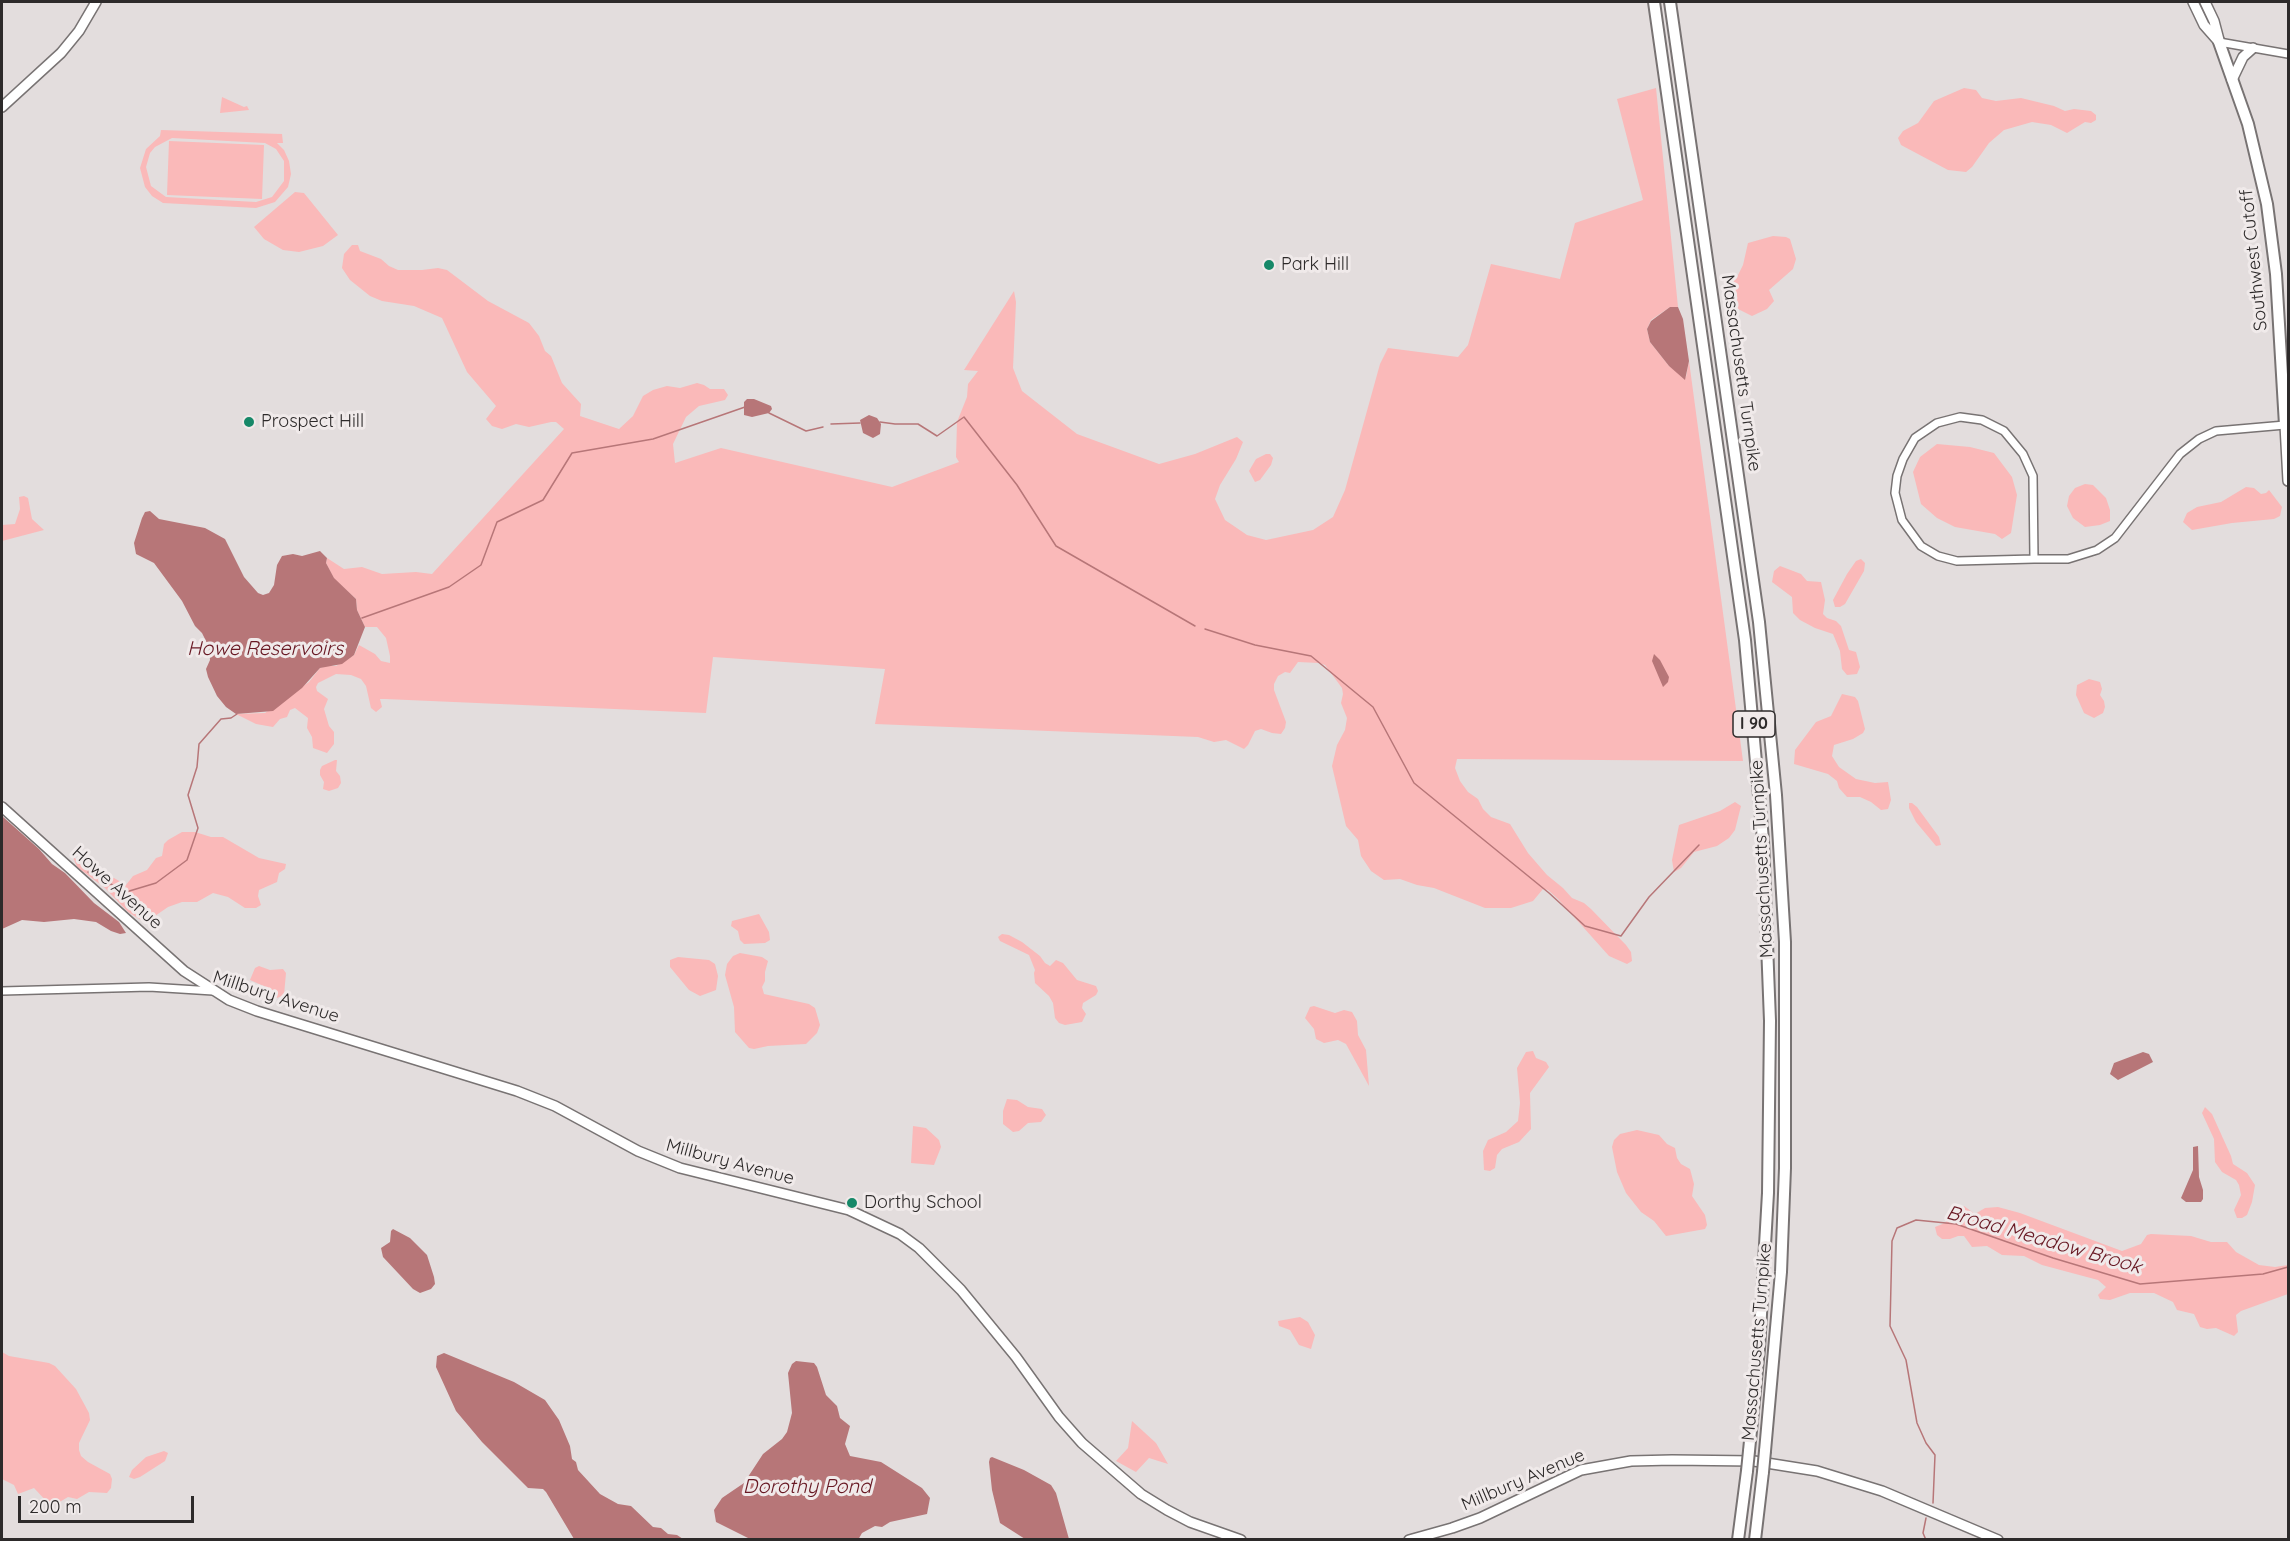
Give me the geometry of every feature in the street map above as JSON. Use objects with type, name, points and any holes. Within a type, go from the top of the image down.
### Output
[{"type":"highway","name":"Massachusetts Turnpike","points":[[1654,2],[1745,640],[1763,840],[1770,1021],[1769,1172],[1759,1349],[1738,1539]]},
{"type":"highway","name":"Massachusetts Turnpike","points":[[1670,2],[1755,588],[1769,711],[1785,942],[1785,1168],[1781,1272],[1755,1539]]},
{"type":"highway","name":"Southwest Cutoff","points":[[2219,42],[2248,124],[2267,204],[2276,274],[2287,424]]},
{"type":"main road","points":[[2,107],[61,53],[85,22],[96,2]]},
{"type":"main road","name":"Southwest Cutoff","points":[[2193,2],[2204,25],[2219,42]]},
{"type":"main road","name":"Southwest Cutoff","points":[[2205,2],[2214,21],[2219,42]]},
{"type":"main road","points":[[2232,80],[2243,57],[2253,48]]},
{"type":"main road","name":"Southwest Cutoff","points":[[2287,424],[2289,481]]},
{"type":"main road","name":"Howe Avenue","points":[[2,807],[184,971],[213,991]]},
{"type":"main road","name":"Millbury Avenue","points":[[213,991],[257,1011],[524,1093],[562,1110],[638,1151],[680,1168],[834,1206],[885,1226],[920,1248],[938,1265],[998,1334],[1068,1429],[1104,1463],[1142,1494],[1167,1510],[1190,1522],[1241,1539]]},
{"type":"main road","name":"Millbury Avenue","points":[[1409,1539],[1480,1518],[1581,1470],[1631,1461],[1672,1460],[1754,1461],[1817,1471],[1882,1491],[1998,1539]]},
{"type":"street","points":[[2219,42],[2289,54]]},
{"type":"street","points":[[2034,559],[2033,476],[2023,454],[2010,437],[1991,423],[1966,417],[1943,420],[1915,438],[1900,467],[1895,493],[1902,520],[1921,546],[1938,556],[1957,561],[2068,559],[2079,557],[2106,545],[2122,530],[2180,454],[2208,433],[2227,429],[2287,424]]},
{"type":"street","name":"Millbury Avenue","points":[[2,991],[149,987],[213,991]]},
{"type":"shaded area","points":[[1656,88],[1678,307],[1670,307],[1651,320],[1647,329],[1650,342],[1669,366],[1686,377],[1689,361],[1743,761],[1457,759],[1455,768],[1460,781],[1468,792],[1478,799],[1483,809],[1491,817],[1510,824],[1528,853],[1547,875],[1572,898],[1591,909],[1626,945],[1631,952],[1632,961],[1627,964],[1609,956],[1548,890],[1543,889],[1533,901],[1511,908],[1485,908],[1434,888],[1400,879],[1384,880],[1371,871],[1361,856],[1358,840],[1346,826],[1332,766],[1347,718],[1341,703],[1342,688],[1325,665],[1319,663],[1298,662],[1290,673],[1285,672],[1278,676],[1274,690],[1286,722],[1285,728],[1281,734],[1261,729],[1255,731],[1244,749],[1226,740],[1214,742],[1198,737],[875,724],[885,669],[713,657],[706,713],[385,699],[380,699],[382,707],[376,712],[371,708],[366,686],[361,679],[351,675],[336,674],[318,683],[316,687],[317,691],[328,699],[324,709],[329,726],[334,732],[334,744],[327,753],[313,748],[312,737],[307,728],[308,718],[295,708],[273,727],[256,724],[236,714],[265,713],[309,682],[320,668],[336,666],[354,655],[359,645],[375,654],[381,661],[390,663],[386,638],[377,627],[365,627],[357,610],[356,599],[334,579],[326,563],[327,558],[344,569],[362,567],[382,574],[416,572],[432,574],[564,429],[556,422],[529,427],[516,424],[502,429],[492,426],[486,419],[496,406],[467,372],[442,318],[414,306],[382,301],[370,296],[350,280],[342,268],[344,254],[352,245],[358,245],[360,251],[381,259],[398,270],[438,268],[447,270],[488,301],[529,323],[539,336],[545,351],[551,356],[562,383],[581,404],[580,416],[619,429],[633,416],[643,396],[653,390],[667,386],[680,388],[697,383],[710,389],[724,389],[728,395],[725,400],[699,406],[686,417],[673,444],[675,463],[721,448],[892,487],[959,462],[956,457],[957,422],[967,397],[968,384],[978,371],[964,370],[1014,291],[1016,302],[1013,368],[1022,391],[1077,434],[1159,464],[1195,454],[1237,437],[1243,442],[1215,499],[1225,520],[1247,535],[1266,540],[1313,530],[1333,517],[1345,490],[1380,364],[1388,348],[1458,357],[1468,345],[1491,264],[1560,279],[1575,223],[1643,200],[1617,99]]},
{"type":"shaded area","points":[[1964,88],[1976,90],[1982,98],[1996,101],[2021,98],[2065,111],[2074,109],[2091,111],[2096,115],[2096,120],[2091,123],[2085,122],[2067,133],[2051,125],[2032,122],[2004,130],[1989,143],[1966,172],[1948,170],[1901,145],[1898,138],[1903,131],[1918,123],[1934,101]]},
{"type":"shaded area","points":[[222,97],[244,107],[247,106],[249,110],[220,113]]},
{"type":"shaded area","points":[[161,130],[282,134],[283,143],[277,143],[284,150],[289,161],[291,174],[288,187],[275,202],[256,208],[163,203],[152,196],[145,187],[140,168],[146,149],[160,136]],"holes":[[[172,138],[265,143],[276,149],[284,161],[284,181],[272,197],[256,202],[166,197],[151,186],[146,167],[150,153],[155,147]]]},
{"type":"shaded area","points":[[169,141],[264,145],[262,199],[167,195]]},
{"type":"shaded area","points":[[295,192],[304,193],[338,235],[323,246],[299,252],[283,250],[264,239],[254,227]]},
{"type":"shaded area","points":[[1773,236],[1790,239],[1796,259],[1793,269],[1769,290],[1774,301],[1767,309],[1752,316],[1732,306],[1731,283],[1743,265],[1748,243]]},
{"type":"shaded area","points":[[1937,444],[1970,447],[1994,453],[2012,477],[2017,495],[2011,533],[2002,539],[1995,534],[1955,527],[1937,518],[1921,504],[1913,472],[1920,457]]},
{"type":"shaded area","points":[[1270,454],[1273,458],[1271,465],[1260,480],[1255,482],[1249,471],[1256,459]]},
{"type":"shaded area","points":[[2085,484],[2093,485],[2106,498],[2110,510],[2110,521],[2085,527],[2073,518],[2067,506],[2069,496],[2075,488]]},
{"type":"shaded area","points":[[2246,487],[2254,488],[2261,494],[2269,490],[2282,507],[2280,516],[2274,519],[2192,530],[2183,522],[2187,513],[2197,507],[2221,502]]},
{"type":"shaded area","points":[[19,497],[28,498],[32,519],[44,530],[2,541],[2,525],[15,524],[20,509]]},
{"type":"shaded area","points":[[1861,559],[1865,563],[1864,571],[1845,604],[1835,607],[1833,600],[1847,574],[1856,561]]},
{"type":"shaded area","points":[[1780,566],[1801,574],[1807,581],[1821,582],[1825,600],[1823,614],[1841,626],[1849,650],[1856,652],[1860,667],[1857,674],[1847,675],[1842,669],[1840,651],[1833,634],[1815,628],[1800,620],[1793,613],[1792,597],[1772,582],[1774,571]]},
{"type":"shaded area","points":[[2089,679],[2100,682],[2102,689],[2100,695],[2105,707],[2103,713],[2094,718],[2084,713],[2076,695],[2077,685]]},
{"type":"shaded area","points":[[1842,694],[1855,697],[1858,701],[1865,729],[1853,739],[1834,745],[1832,756],[1839,767],[1856,779],[1875,783],[1888,782],[1891,800],[1888,809],[1881,810],[1860,797],[1847,797],[1839,788],[1837,781],[1828,774],[1794,764],[1795,750],[1816,722],[1831,716]]},
{"type":"shaded area","points":[[337,760],[336,771],[341,783],[338,788],[329,791],[323,789],[324,782],[320,770],[322,766]]},
{"type":"shaded area","points":[[1735,802],[1741,806],[1735,830],[1729,838],[1717,846],[1694,852],[1681,868],[1674,872],[1672,860],[1679,825],[1720,811]]},
{"type":"shaded area","points":[[1909,803],[1917,807],[1939,837],[1941,845],[1936,846],[1916,822]]},
{"type":"shaded area","points":[[182,832],[223,837],[259,858],[286,864],[285,869],[279,873],[277,882],[259,890],[261,905],[256,908],[245,908],[228,897],[213,893],[197,902],[182,902],[168,907],[155,916],[153,922],[144,922],[128,912],[105,888],[77,867],[73,857],[99,876],[114,878],[126,885],[133,876],[147,870],[156,858],[162,856],[164,844],[168,840]]},
{"type":"shaded area","points":[[759,914],[769,932],[770,940],[765,943],[744,944],[740,940],[738,931],[731,926],[732,921]]},
{"type":"shaded area","points":[[1002,934],[1022,942],[1050,966],[1056,960],[1063,963],[1077,980],[1096,986],[1098,991],[1096,995],[1083,1003],[1082,1008],[1086,1014],[1082,1022],[1065,1025],[1059,1023],[1055,1018],[1053,1003],[1049,996],[1035,983],[1035,970],[1029,955],[1000,941],[998,937]]},
{"type":"shaded area","points":[[740,953],[762,957],[768,961],[762,987],[764,994],[809,1004],[815,1008],[820,1025],[817,1033],[806,1044],[754,1049],[749,1048],[735,1032],[734,1007],[725,975],[727,964],[733,956]]},
{"type":"shaded area","points":[[678,957],[709,960],[715,964],[718,976],[716,990],[700,996],[689,990],[670,967],[670,960]]},
{"type":"shaded area","points":[[259,966],[270,970],[283,969],[286,973],[284,995],[277,998],[272,997],[266,987],[250,980],[255,968]]},
{"type":"shaded area","points":[[1314,1006],[1335,1013],[1344,1010],[1352,1012],[1357,1021],[1358,1035],[1366,1050],[1369,1086],[1346,1044],[1338,1040],[1324,1043],[1316,1039],[1314,1029],[1305,1018],[1310,1007]]},
{"type":"shaded area","points":[[1533,1051],[1536,1058],[1546,1062],[1549,1067],[1530,1093],[1531,1129],[1519,1142],[1502,1149],[1497,1155],[1495,1168],[1490,1171],[1484,1170],[1483,1151],[1488,1140],[1506,1132],[1518,1121],[1520,1103],[1517,1068],[1526,1052]]},
{"type":"shaded area","points":[[1007,1099],[1017,1100],[1028,1107],[1042,1109],[1046,1115],[1041,1122],[1028,1123],[1019,1131],[1013,1132],[1003,1124],[1003,1111]]},
{"type":"shaded area","points":[[2205,1107],[2212,1114],[2233,1164],[2247,1173],[2255,1185],[2247,1215],[2242,1218],[2237,1218],[2234,1210],[2241,1195],[2239,1185],[2236,1180],[2222,1172],[2215,1162],[2214,1139],[2202,1113]]},
{"type":"shaded area","points":[[913,1126],[926,1128],[939,1140],[941,1147],[934,1165],[911,1163]]},
{"type":"shaded area","points":[[1637,1130],[1659,1135],[1667,1144],[1675,1148],[1681,1164],[1690,1169],[1694,1184],[1692,1196],[1705,1215],[1707,1225],[1705,1229],[1666,1236],[1654,1221],[1641,1212],[1626,1193],[1617,1172],[1612,1147],[1614,1140],[1620,1134]]},
{"type":"shaded area","points":[[1964,1206],[1975,1214],[1985,1208],[1998,1207],[2020,1213],[2122,1251],[2141,1244],[2147,1235],[2151,1234],[2191,1236],[2211,1242],[2227,1242],[2236,1252],[2259,1265],[2275,1267],[2288,1265],[2288,1294],[2241,1311],[2236,1315],[2238,1332],[2234,1336],[2216,1328],[2207,1329],[2200,1327],[2194,1314],[2177,1310],[2173,1302],[2154,1293],[2130,1293],[2110,1300],[2100,1299],[2098,1295],[2106,1287],[2098,1280],[2042,1265],[2024,1256],[2002,1255],[1987,1246],[1972,1247],[1964,1236],[1942,1239],[1937,1235],[1935,1227],[1945,1223],[1955,1209]]},
{"type":"shaded area","points":[[1300,1317],[1308,1322],[1315,1335],[1311,1349],[1299,1345],[1290,1330],[1279,1326],[1278,1321]]},
{"type":"shaded area","points":[[2,1352],[9,1356],[55,1366],[76,1389],[89,1413],[90,1420],[79,1443],[79,1450],[81,1456],[88,1462],[110,1474],[111,1488],[107,1493],[89,1492],[77,1499],[68,1497],[58,1503],[49,1504],[34,1488],[18,1494],[14,1485],[2,1479]]},
{"type":"shaded area","points":[[1132,1421],[1156,1443],[1168,1464],[1149,1458],[1136,1472],[1116,1461],[1128,1448]]},
{"type":"shaded area","points":[[164,1451],[168,1453],[165,1461],[140,1477],[134,1479],[129,1477],[132,1470],[146,1457]]},
{"type":"water","points":[[1670,307],[1678,307],[1683,319],[1689,361],[1685,380],[1669,366],[1650,342],[1647,329],[1651,321]]},
{"type":"water","points":[[747,399],[754,399],[771,406],[772,409],[769,413],[752,417],[744,415],[744,402]]},
{"type":"water","points":[[869,415],[877,418],[881,424],[880,434],[873,438],[863,433],[860,420]]},
{"type":"water","name":"Howe Reservoirs","points":[[150,511],[159,519],[205,528],[225,539],[244,577],[258,593],[263,595],[269,593],[274,585],[277,565],[282,556],[293,554],[302,556],[320,551],[327,558],[326,563],[334,578],[356,599],[357,610],[365,627],[354,655],[342,664],[320,668],[302,688],[273,711],[236,714],[226,707],[217,696],[208,677],[206,669],[210,660],[209,647],[202,633],[195,626],[182,601],[154,563],[136,554],[134,543],[142,518],[145,512]]},
{"type":"water","points":[[1654,654],[1669,677],[1663,687],[1652,661]]},
{"type":"water","points":[[2,816],[39,849],[52,864],[65,873],[94,903],[119,922],[126,933],[111,931],[96,922],[74,919],[44,922],[22,920],[2,929]]},
{"type":"water","points":[[2143,1052],[2149,1054],[2153,1062],[2118,1080],[2110,1074],[2114,1063]]},
{"type":"water","points":[[2198,1146],[2199,1177],[2203,1199],[2201,1202],[2186,1202],[2181,1198],[2193,1170],[2193,1147]]},
{"type":"water","points":[[393,1229],[410,1238],[427,1255],[435,1284],[431,1289],[420,1293],[413,1289],[383,1257],[381,1248],[390,1242]]},
{"type":"water","points":[[444,1353],[514,1382],[545,1400],[559,1420],[578,1470],[600,1494],[618,1504],[631,1506],[653,1527],[661,1528],[668,1534],[677,1535],[683,1539],[574,1539],[546,1492],[543,1489],[528,1488],[482,1442],[456,1411],[436,1367],[437,1356]]},
{"type":"water","name":"Dorothy Pond","points":[[796,1361],[814,1363],[817,1367],[826,1395],[837,1406],[840,1418],[850,1426],[845,1444],[850,1456],[881,1462],[922,1488],[930,1498],[927,1514],[890,1522],[882,1527],[875,1526],[862,1533],[858,1540],[750,1539],[716,1522],[714,1510],[722,1498],[744,1483],[763,1454],[787,1432],[792,1413],[788,1373]]},
{"type":"water","points":[[992,1457],[1024,1470],[1051,1485],[1056,1493],[1069,1539],[1025,1539],[1000,1523],[992,1490],[989,1462]]},
{"type":"waterway","points":[[362,618],[449,587],[481,565],[497,522],[543,500],[572,453],[653,439],[745,407]]},
{"type":"waterway","points":[[769,413],[806,431],[823,427]]},
{"type":"waterway","points":[[880,422],[918,424],[937,436],[964,417],[1017,485],[1056,546],[1195,626]]},
{"type":"waterway","points":[[831,424],[860,423]]},
{"type":"waterway","points":[[1205,629],[1255,645],[1311,656],[1373,707],[1414,783],[1549,893],[1585,926],[1621,936],[1649,897],[1699,845]]},
{"type":"waterway","points":[[88,872],[126,892],[156,883],[187,860],[198,828],[188,795],[197,767],[199,744],[221,719],[231,718],[237,714]]},
{"type":"waterway","name":"Broad Meadow Brook","points":[[1933,1503],[1935,1455],[1926,1443],[1917,1423],[1906,1360],[1890,1326],[1892,1241],[1897,1228],[1916,1220],[1956,1224],[2053,1258],[2140,1284],[2263,1274],[2288,1267]]},
{"type":"waterway","name":"Broad Meadow Brook","points":[[1926,1518],[1923,1533],[1926,1540]]},
{"type":"place","name":"Park Hill","points":[[1269,265]]},
{"type":"place","name":"Prospect Hill","points":[[249,422]]},
{"type":"place","name":"Dorthy School","points":[[852,1203]]}]
